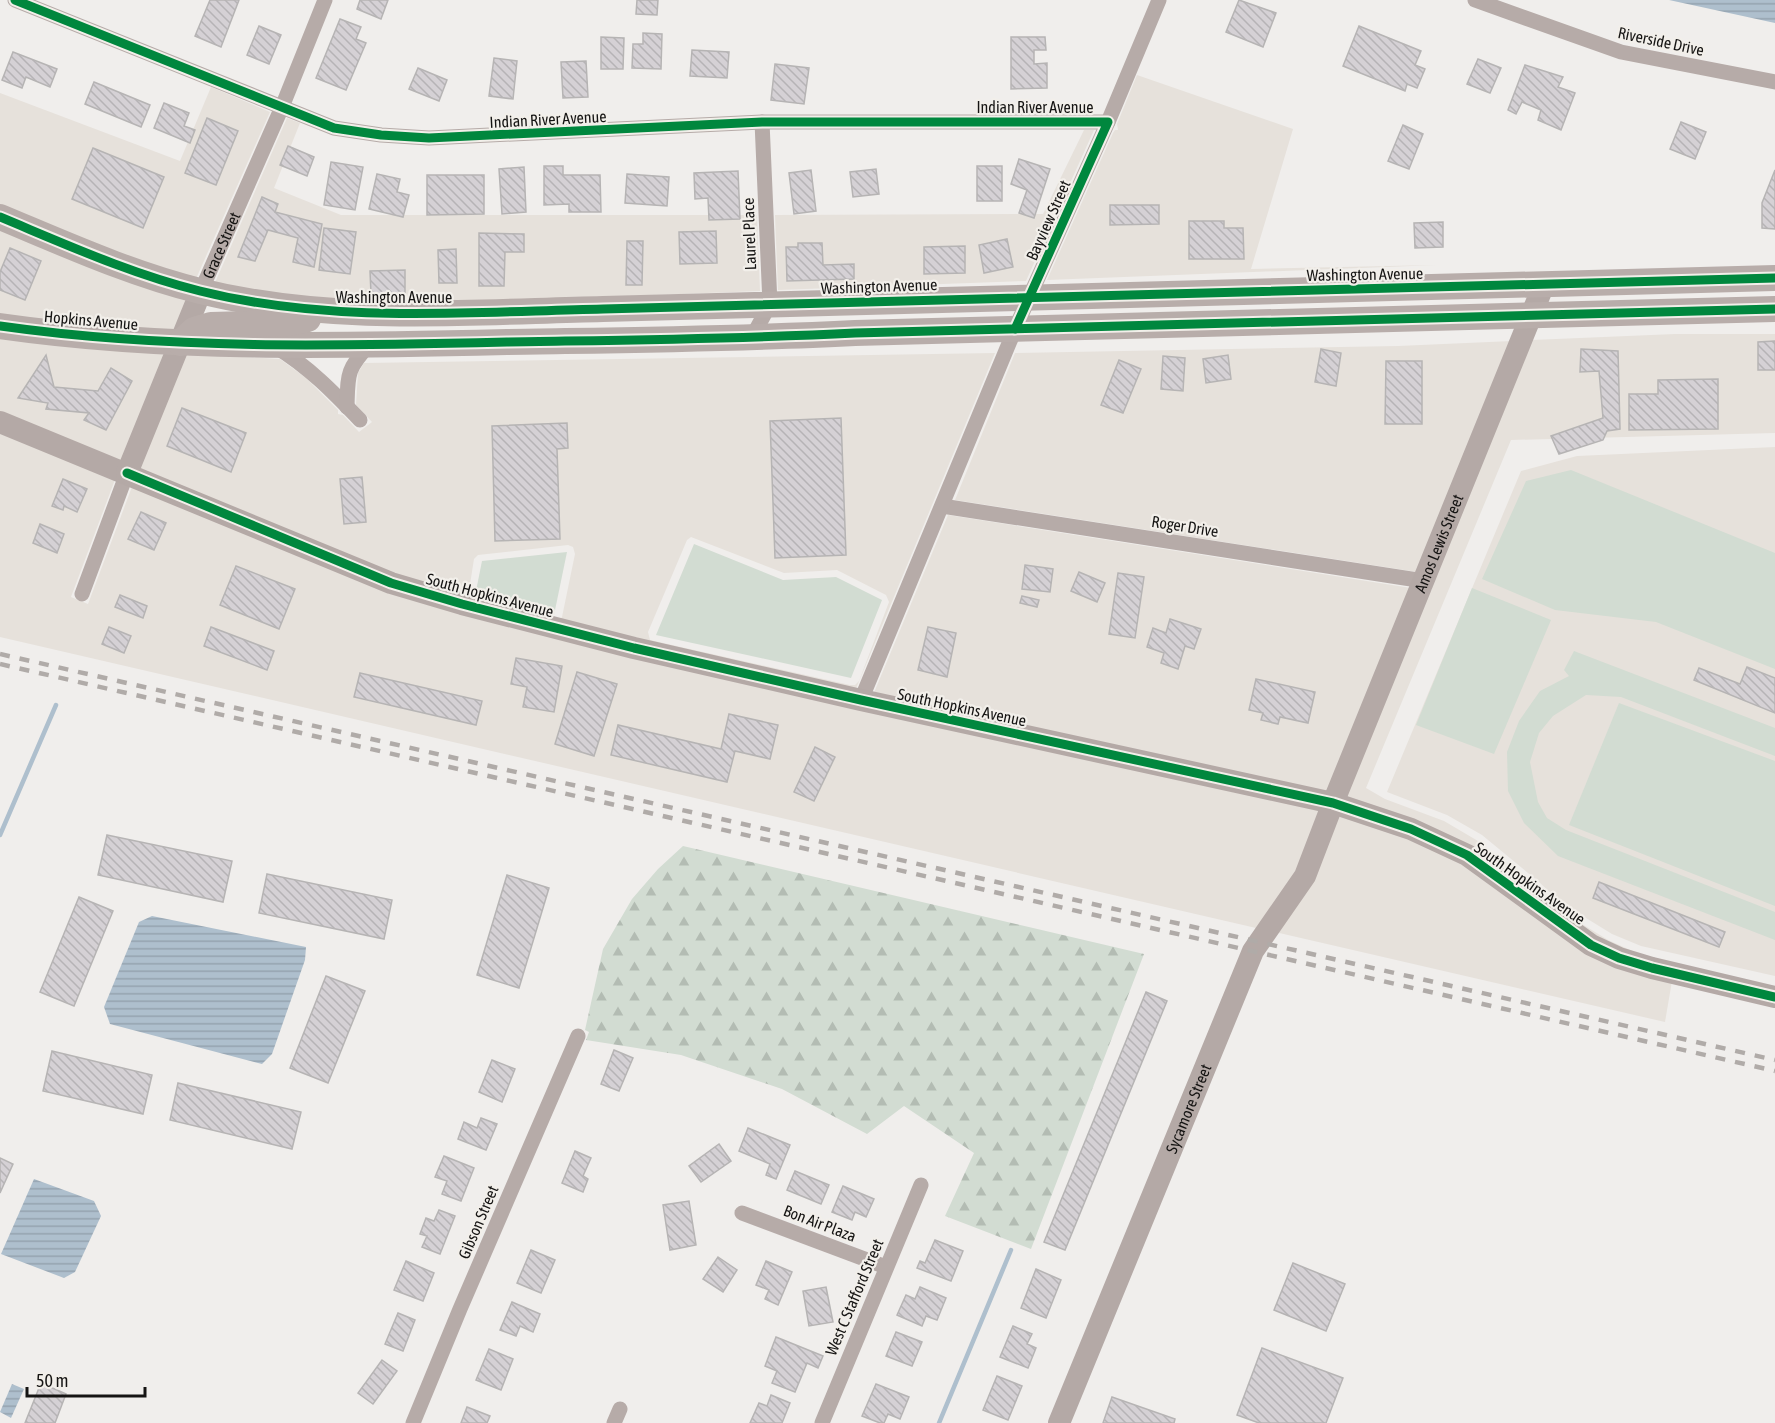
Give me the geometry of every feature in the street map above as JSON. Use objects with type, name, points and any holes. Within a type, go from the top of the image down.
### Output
[{"type":"main road","name":"Washington Avenue","points":[[0,217],[150,276],[201,291],[289,307],[344,313],[480,312],[1775,278]]},
{"type":"main road","points":[[1277,291],[1277,323]]},
{"type":"main road","points":[[180,343],[274,346],[751,339],[855,333],[1775,309]]},
{"type":"main road","points":[[180,343],[194,330],[212,325],[289,323],[344,313]]},
{"type":"main road","name":"Hopkins Avenue","points":[[0,326],[180,343]]},
{"type":"street","name":"Indian River Avenue","points":[[15,0],[334,128],[381,135],[429,138],[762,122],[1108,122]]},
{"type":"street","name":"Grace Street","points":[[82,594],[127,473],[201,291],[282,107],[325,0]]},
{"type":"street","name":"Bayview Street","points":[[861,700],[1015,329],[1108,122],[1159,0]]},
{"type":"street","name":"Riverside Drive","points":[[1475,0],[1621,52],[1775,82]]},
{"type":"street","name":"Laurel Place","points":[[762,122],[770,304]]},
{"type":"street","name":"Amos Lewis Street","points":[[1332,803],[1533,316],[1544,284]]},
{"type":"street","points":[[751,339],[770,304]]},
{"type":"street","points":[[480,312],[481,343]]},
{"type":"street","points":[[347,407],[349,370],[369,345]]},
{"type":"street","points":[[274,346],[298,360],[360,420]]},
{"type":"street","name":"South Hopkins Avenue","points":[[0,422],[391,583],[564,631],[861,700],[1332,803],[1411,830],[1467,855],[1591,945],[1619,958],[1775,997]]},
{"type":"street","name":"Roger Drive","points":[[942,506],[1424,581]]},
{"type":"street","name":"Sycamore Street","points":[[1059,1423],[1252,951],[1305,876],[1332,803]]},
{"type":"street","name":"Gibson Street","points":[[414,1423],[460,1309],[578,1036]]},
{"type":"street","name":"West C Stafford Street","points":[[822,1423],[921,1185]]},
{"type":"street","name":"Bon Air Plaza","points":[[741,1213],[886,1268]]},
{"type":"shaded area","points":[[1137,75],[1293,129],[1251,269],[1437,265],[1047,280],[1113,133],[1118,130],[1117,124]]},
{"type":"shaded area","points":[[211,87],[270,112],[195,281],[0,208],[0,93],[180,161]]},
{"type":"shaded area","points":[[287,118],[300,123],[274,188],[341,215],[757,215],[760,291],[350,305],[214,285]]},
{"type":"shaded area","points":[[1084,130],[1094,130],[1026,281],[778,290],[775,215],[1043,214]]},
{"type":"shaded area","points":[[0,225],[189,296],[174,334],[0,318]]},
{"type":"shaded area","points":[[1675,334],[1775,334],[1775,433],[1511,440],[1366,788],[1385,799],[1444,821],[1478,841],[1556,908],[1608,940],[1650,959],[1622,950],[1344,799],[1432,590],[1432,584],[1532,340]]},
{"type":"shaded area","points":[[0,335],[167,350],[121,462],[0,413]]},
{"type":"shaded area","points":[[1512,341],[1417,572],[955,500],[1015,353],[1398,346]]},
{"type":"shaded area","points":[[186,352],[280,359],[306,378],[338,410],[338,414],[343,415],[359,432],[372,422],[356,405],[358,373],[364,363],[995,353],[855,691],[559,621],[562,617],[575,554],[573,547],[568,545],[478,555],[474,559],[468,597],[394,575],[138,469]],"holes":[[[691,537],[784,573],[837,570],[886,595],[889,602],[859,681],[855,685],[650,640],[648,632],[687,540]]]},
{"type":"shaded area","points":[[0,431],[116,477],[71,597],[88,604],[133,484],[315,561],[1321,809],[1297,872],[1256,928],[0,637]]},
{"type":"shaded area","points":[[1775,447],[1775,976],[1641,946],[1612,934],[1560,902],[1482,835],[1447,815],[1387,792],[1521,471],[1577,456]]},
{"type":"shaded area","points":[[948,515],[1411,588],[1327,793],[873,695]]},
{"type":"shaded area","points":[[1338,814],[1408,837],[1462,862],[1672,981],[1665,1022],[1275,932]]},
{"type":"green space","points":[[1571,470],[1775,553],[1775,669],[1656,622],[1555,610],[1482,579],[1526,481]]},
{"type":"green space","points":[[694,544],[783,580],[836,577],[882,600],[851,678],[656,635]]},
{"type":"green space","points":[[567,552],[554,615],[475,596],[482,561]]},
{"type":"green space","points":[[1472,588],[1551,620],[1494,754],[1416,725]]},
{"type":"green space","points":[[1574,651],[1775,728],[1775,756],[1621,697],[1586,695],[1553,716],[1539,733],[1530,762],[1538,802],[1547,818],[1566,830],[1775,912],[1775,940],[1558,856],[1524,823],[1508,791],[1507,752],[1519,721],[1540,691],[1569,676],[1564,670]]},
{"type":"green space","points":[[1619,703],[1775,761],[1775,906],[1569,825]]},
{"type":"green space","points":[[683,846],[1144,954],[1031,1249],[945,1216],[974,1153],[904,1106],[867,1134],[782,1089],[681,1055],[586,1040],[589,1032],[585,1030],[603,949],[632,899],[658,869]]},
{"type":"water","points":[[1669,0],[1775,0],[1775,23]]},
{"type":"water","points":[[152,916],[306,947],[305,960],[272,1054],[262,1064],[110,1024],[104,1007],[139,922]]},
{"type":"water","points":[[34,1179],[94,1201],[101,1216],[75,1272],[64,1278],[1,1254]]},
{"type":"water","points":[[12,1384],[24,1389],[11,1418],[0,1412]]},
{"type":"building","points":[[210,0],[239,0],[221,47],[195,36]]},
{"type":"building","points":[[360,0],[388,0],[381,19],[357,9]]},
{"type":"building","points":[[637,0],[658,0],[657,15],[636,14]]},
{"type":"building","points":[[1239,0],[1276,13],[1263,47],[1226,32]]},
{"type":"building","points":[[340,19],[361,27],[356,39],[366,43],[346,90],[316,78]]},
{"type":"building","points":[[259,26],[281,35],[269,64],[247,55]]},
{"type":"building","points":[[1359,26],[1421,51],[1415,65],[1425,69],[1417,88],[1407,84],[1405,91],[1343,66]]},
{"type":"building","points":[[643,33],[662,34],[661,69],[632,68],[633,44],[643,44]]},
{"type":"building","points":[[601,37],[624,38],[623,69],[601,69]]},
{"type":"building","points":[[1011,37],[1045,37],[1046,50],[1034,50],[1034,64],[1047,63],[1047,88],[1011,89]]},
{"type":"building","points":[[692,50],[729,52],[727,78],[690,76]]},
{"type":"building","points":[[13,52],[57,69],[50,87],[26,77],[22,88],[2,80]]},
{"type":"building","points":[[494,58],[517,61],[513,99],[489,96]]},
{"type":"building","points":[[1478,59],[1501,68],[1490,93],[1467,84]]},
{"type":"building","points":[[586,61],[588,97],[563,98],[561,62]]},
{"type":"building","points":[[775,64],[809,68],[804,104],[771,100]]},
{"type":"building","points":[[1525,65],[1563,77],[1558,87],[1575,93],[1561,130],[1538,120],[1541,110],[1522,102],[1516,114],[1508,110]]},
{"type":"building","points":[[418,68],[447,80],[439,101],[409,89]]},
{"type":"building","points":[[94,82],[150,105],[141,127],[85,104]]},
{"type":"building","points":[[164,103],[189,113],[184,126],[195,130],[190,143],[154,128]]},
{"type":"building","points":[[207,118],[238,131],[216,185],[185,173]]},
{"type":"building","points":[[1681,122],[1706,132],[1695,159],[1670,149]]},
{"type":"building","points":[[1403,125],[1423,134],[1409,169],[1388,161]]},
{"type":"building","points":[[288,146],[314,157],[307,176],[280,165]]},
{"type":"building","points":[[93,148],[164,177],[143,228],[72,199]]},
{"type":"building","points":[[1019,159],[1050,169],[1034,218],[1019,213],[1027,190],[1011,184]]},
{"type":"building","points":[[331,162],[363,167],[355,210],[324,205]]},
{"type":"building","points":[[544,166],[563,166],[563,175],[600,175],[601,212],[569,212],[569,204],[544,205]]},
{"type":"building","points":[[977,166],[1002,166],[1002,201],[977,201]]},
{"type":"building","points":[[524,167],[526,212],[502,214],[499,169]]},
{"type":"building","points":[[876,169],[879,194],[853,197],[850,172]]},
{"type":"building","points":[[811,170],[816,211],[794,214],[789,173]]},
{"type":"building","points":[[1775,170],[1775,229],[1762,228],[1762,203]]},
{"type":"building","points":[[738,171],[740,219],[709,220],[708,198],[695,199],[694,173]]},
{"type":"building","points":[[377,174],[400,179],[397,192],[409,195],[403,217],[369,209]]},
{"type":"building","points":[[627,174],[669,177],[667,206],[625,203]]},
{"type":"building","points":[[427,175],[484,175],[484,214],[427,215]]},
{"type":"building","points":[[262,197],[278,204],[275,212],[322,224],[314,267],[293,262],[298,238],[268,230],[255,261],[238,257]]},
{"type":"building","points":[[1110,205],[1159,205],[1159,224],[1110,225]]},
{"type":"building","points":[[1189,221],[1224,221],[1224,228],[1243,228],[1244,259],[1189,259]]},
{"type":"building","points":[[1443,222],[1443,247],[1415,248],[1414,223]]},
{"type":"building","points":[[324,228],[356,232],[350,274],[319,270]]},
{"type":"building","points":[[716,231],[717,263],[680,264],[679,232]]},
{"type":"building","points":[[479,233],[524,234],[524,252],[505,252],[504,286],[479,286]]},
{"type":"building","points":[[1007,239],[1013,267],[984,273],[979,245]]},
{"type":"building","points":[[627,241],[643,241],[642,285],[626,285]]},
{"type":"building","points":[[798,243],[822,243],[823,265],[854,264],[854,279],[787,281],[786,247],[798,247]]},
{"type":"building","points":[[965,246],[965,273],[924,274],[924,247]]},
{"type":"building","points":[[10,248],[41,261],[25,300],[0,290],[0,272]]},
{"type":"building","points":[[456,249],[457,283],[439,283],[438,250]]},
{"type":"building","points":[[405,270],[405,294],[371,294],[370,271]]},
{"type":"building","points":[[1775,341],[1775,370],[1758,370],[1758,342]]},
{"type":"building","points":[[1321,349],[1341,353],[1336,386],[1315,382]]},
{"type":"building","points":[[1581,349],[1618,351],[1620,429],[1607,431],[1603,440],[1559,454],[1551,436],[1603,418],[1599,371],[1580,372]]},
{"type":"building","points":[[46,355],[54,387],[98,391],[111,368],[132,381],[106,430],[84,420],[89,413],[46,409],[48,403],[18,398]]},
{"type":"building","points":[[1228,355],[1231,379],[1206,383],[1203,359]]},
{"type":"building","points":[[1163,356],[1185,358],[1183,391],[1161,389]]},
{"type":"building","points":[[1119,360],[1141,369],[1123,413],[1101,405]]},
{"type":"building","points":[[1386,361],[1422,361],[1422,424],[1385,424]]},
{"type":"building","points":[[1718,379],[1718,429],[1629,430],[1629,394],[1658,394],[1658,380]]},
{"type":"building","points":[[182,408],[246,433],[231,472],[167,446]]},
{"type":"building","points":[[841,418],[846,555],[775,558],[770,421]]},
{"type":"building","points":[[567,423],[568,448],[557,449],[560,539],[495,541],[492,426]]},
{"type":"building","points":[[362,477],[366,522],[344,524],[340,479]]},
{"type":"building","points":[[63,479],[87,489],[77,512],[64,506],[63,510],[52,506]]},
{"type":"building","points":[[141,512],[166,523],[154,550],[128,539]]},
{"type":"building","points":[[40,524],[64,534],[57,553],[33,543]]},
{"type":"building","points":[[1025,565],[1053,569],[1050,592],[1022,589]]},
{"type":"building","points":[[236,566],[295,589],[279,629],[220,605]]},
{"type":"building","points":[[1079,572],[1105,583],[1097,602],[1071,591]]},
{"type":"building","points":[[1118,573],[1144,577],[1135,638],[1109,634]]},
{"type":"building","points":[[120,595],[147,606],[143,618],[115,607]]},
{"type":"building","points":[[1022,596],[1039,600],[1037,607],[1020,603]]},
{"type":"building","points":[[1170,619],[1201,629],[1194,649],[1185,646],[1178,669],[1161,663],[1164,653],[1147,647],[1153,628],[1166,633]]},
{"type":"building","points":[[109,627],[131,636],[124,653],[102,644]]},
{"type":"building","points":[[211,627],[274,651],[267,670],[204,646]]},
{"type":"building","points":[[928,627],[956,633],[947,677],[918,670]]},
{"type":"building","points":[[516,658],[562,666],[554,712],[523,707],[527,687],[511,684]]},
{"type":"building","points":[[1747,667],[1775,678],[1775,713],[1694,680],[1699,668],[1740,684]]},
{"type":"building","points":[[577,672],[617,684],[594,756],[555,744]]},
{"type":"building","points":[[360,673],[482,701],[476,725],[354,697]]},
{"type":"building","points":[[1256,679],[1315,692],[1308,723],[1280,717],[1278,724],[1261,720],[1263,713],[1249,710]]},
{"type":"building","points":[[729,714],[778,725],[770,759],[735,751],[727,782],[611,755],[618,725],[721,749]]},
{"type":"building","points":[[815,747],[835,757],[814,801],[794,792]]},
{"type":"building","points":[[107,835],[232,861],[223,902],[98,875]]},
{"type":"building","points":[[267,874],[392,900],[384,939],[259,913]]},
{"type":"building","points":[[507,875],[549,888],[519,988],[477,975]]},
{"type":"building","points":[[1599,882],[1725,932],[1719,947],[1593,898]]},
{"type":"building","points":[[79,897],[113,911],[74,1006],[40,992]]},
{"type":"building","points":[[326,976],[365,991],[328,1083],[290,1068]]},
{"type":"building","points":[[1146,992],[1167,1001],[1065,1250],[1044,1242]]},
{"type":"building","points":[[614,1050],[633,1058],[619,1091],[601,1084]]},
{"type":"building","points":[[52,1051],[152,1075],[143,1114],[43,1091]]},
{"type":"building","points":[[492,1060],[515,1069],[502,1102],[479,1092]]},
{"type":"building","points":[[178,1083],[301,1112],[292,1149],[170,1120]]},
{"type":"building","points":[[481,1118],[497,1124],[486,1150],[458,1139],[464,1122],[477,1128]]},
{"type":"building","points":[[748,1128],[790,1145],[776,1179],[766,1175],[770,1164],[739,1151]]},
{"type":"building","points":[[719,1144],[731,1161],[701,1182],[689,1166]]},
{"type":"building","points":[[575,1151],[591,1158],[583,1176],[588,1179],[583,1192],[562,1183]]},
{"type":"building","points":[[444,1156],[474,1168],[461,1201],[442,1194],[447,1181],[435,1177]]},
{"type":"building","points":[[0,1158],[13,1164],[0,1193]]},
{"type":"building","points":[[795,1171],[829,1185],[821,1204],[787,1190]]},
{"type":"building","points":[[843,1186],[874,1199],[866,1217],[855,1212],[852,1220],[832,1212]]},
{"type":"building","points":[[689,1201],[696,1245],[670,1250],[663,1205]]},
{"type":"building","points":[[439,1210],[455,1216],[440,1254],[422,1247],[427,1236],[420,1234],[426,1218],[434,1221]]},
{"type":"building","points":[[935,1240],[963,1251],[951,1281],[917,1268],[920,1261],[925,1263]]},
{"type":"building","points":[[531,1250],[555,1260],[541,1293],[517,1283]]},
{"type":"building","points":[[718,1257],[737,1270],[723,1292],[703,1279]]},
{"type":"building","points":[[406,1261],[434,1273],[423,1301],[394,1290]]},
{"type":"building","points":[[766,1261],[792,1272],[778,1305],[765,1299],[769,1290],[756,1285]]},
{"type":"building","points":[[1293,1263],[1345,1284],[1326,1331],[1274,1310]]},
{"type":"building","points":[[1036,1269],[1061,1280],[1046,1318],[1021,1308]]},
{"type":"building","points":[[826,1287],[833,1322],[809,1326],[803,1291]]},
{"type":"building","points":[[920,1287],[946,1298],[937,1320],[926,1316],[922,1326],[897,1315],[906,1295],[915,1299]]},
{"type":"building","points":[[512,1302],[540,1314],[533,1332],[520,1326],[516,1336],[500,1330]]},
{"type":"building","points":[[398,1313],[415,1320],[403,1351],[385,1344]]},
{"type":"building","points":[[1013,1326],[1032,1334],[1027,1344],[1036,1348],[1028,1368],[1000,1357]]},
{"type":"building","points":[[896,1332],[922,1342],[912,1366],[886,1356]]},
{"type":"building","points":[[776,1337],[823,1356],[818,1368],[807,1363],[795,1392],[772,1383],[777,1371],[765,1366]]},
{"type":"building","points":[[1262,1348],[1343,1378],[1326,1423],[1259,1423],[1237,1415]]},
{"type":"building","points":[[489,1349],[513,1359],[501,1390],[476,1380]]},
{"type":"building","points":[[382,1360],[397,1371],[373,1404],[358,1393]]},
{"type":"building","points":[[997,1376],[1022,1386],[1008,1420],[983,1410]]},
{"type":"building","points":[[41,1383],[66,1394],[55,1423],[25,1423]]},
{"type":"building","points":[[876,1384],[909,1397],[900,1419],[888,1414],[884,1423],[880,1423],[862,1416]]},
{"type":"building","points":[[771,1395],[790,1403],[782,1423],[750,1423],[759,1403],[767,1406]]},
{"type":"building","points":[[1112,1397],[1175,1419],[1174,1423],[1103,1423]]},
{"type":"building","points":[[467,1407],[490,1416],[487,1423],[461,1423]]},
{"type":"waterway","points":[[0,835],[56,705]]},
{"type":"waterway","points":[[939,1423],[1011,1250]]},
{"type":"railway","points":[[0,654],[1775,1060]]},
{"type":"railway","points":[[0,664],[1775,1071]]},
{"type":"cycle path","points":[[15,0],[334,128],[381,135],[429,138],[762,122],[1108,122],[1015,329]]},
{"type":"cycle path","points":[[0,217],[98,258],[200,291],[300,308],[400,314],[1775,278]]},
{"type":"cycle path","points":[[0,326],[63,334],[190,343],[380,345],[724,338],[1775,309]]},
{"type":"cycle path","points":[[127,473],[391,583],[462,604],[634,648],[861,700],[1333,803],[1411,829],[1467,855],[1591,945],[1619,958],[1775,997]]}]
